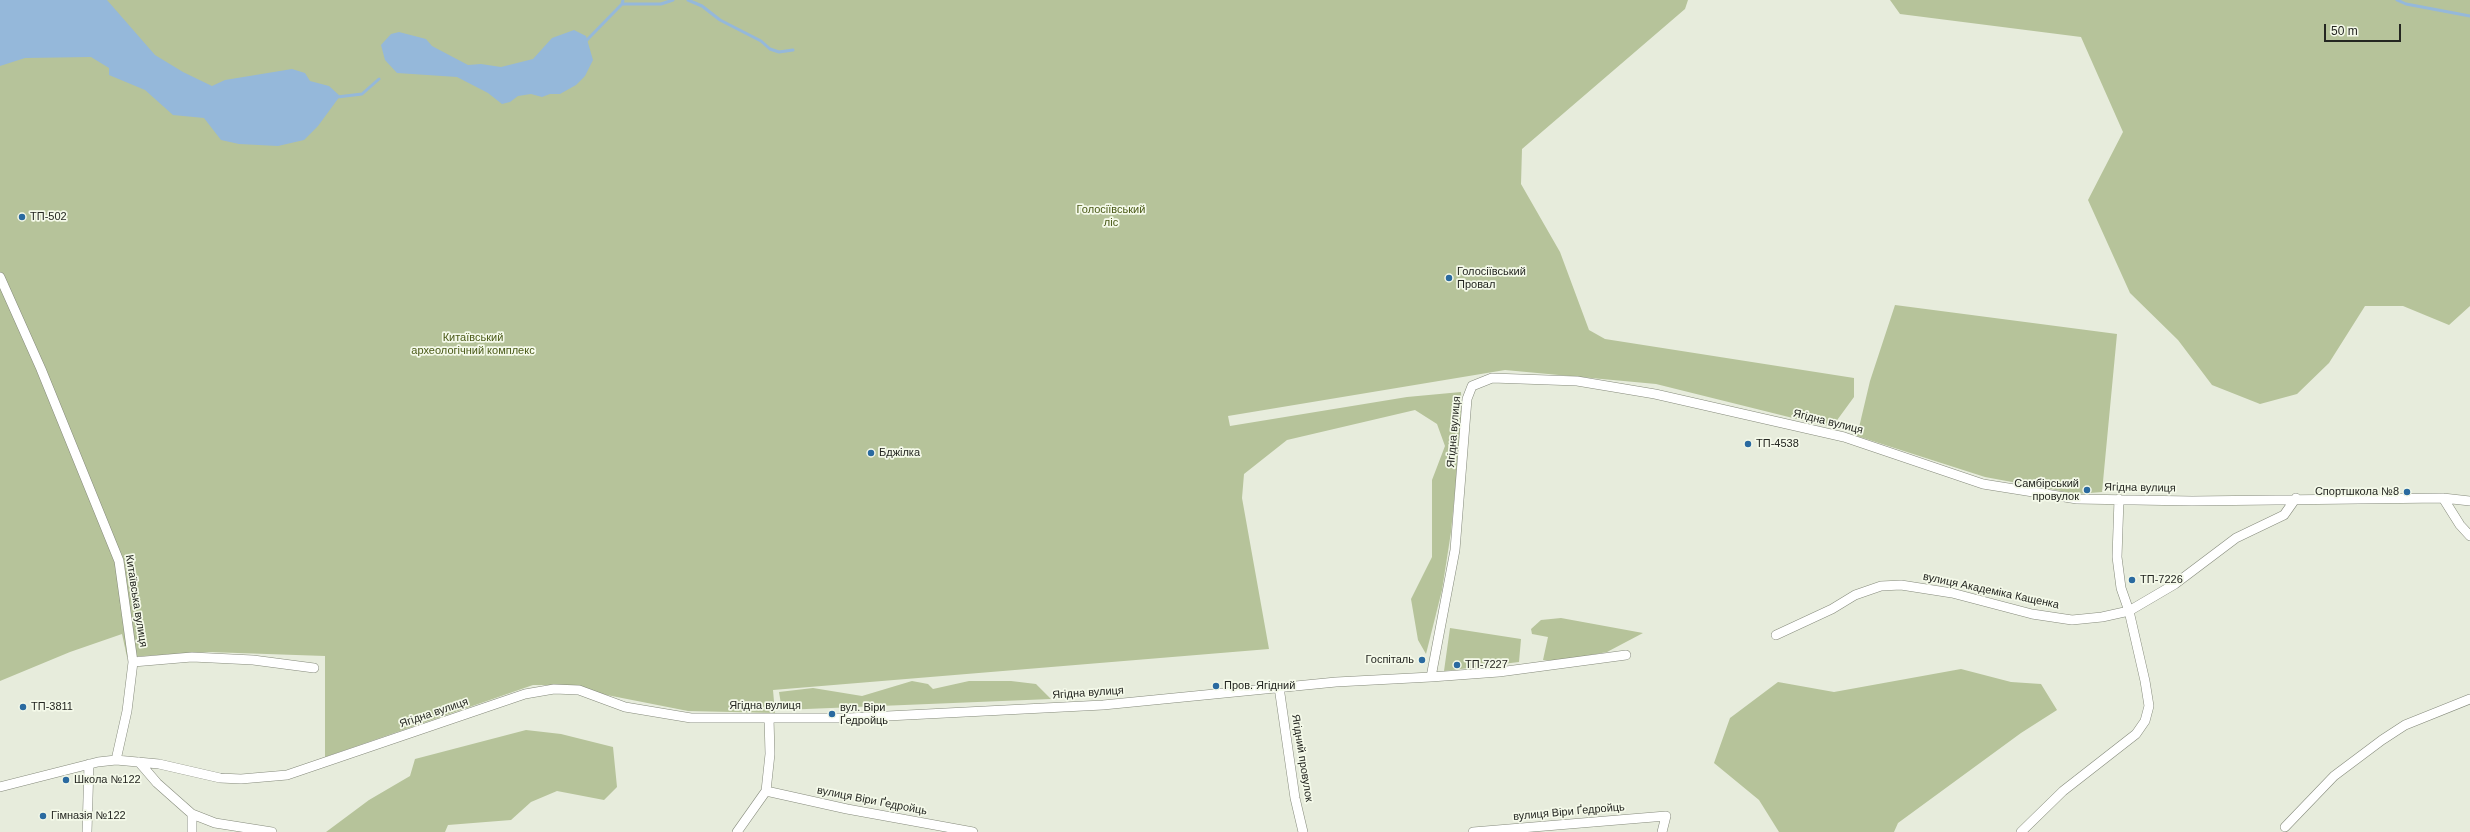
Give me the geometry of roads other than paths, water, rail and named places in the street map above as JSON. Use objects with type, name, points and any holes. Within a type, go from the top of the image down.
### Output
[{"type":"street","name":"Китаївська вулиця","points":[[0,277],[41,369],[112,539],[119,561],[133,662],[127,711],[116,760]]},
{"type":"street","name":"Ягідна вулиця","points":[[1432,677],[1455,550],[1467,399],[1472,386],[1492,378],[1577,381],[1655,394],[1844,437],[1983,484],[2076,499],[2192,501],[2296,498],[2443,498],[2470,501]]},
{"type":"street","name":"вулиця Академіка Кащенка","points":[[1776,635],[1832,609],[1855,595],[1881,586],[1901,586],[1952,593],[2032,614],[2072,620],[2102,617],[2129,611],[2175,584],[2236,538],[2284,515],[2296,498]]},
{"type":"street","points":[[2443,498],[2460,525],[2470,536]]},
{"type":"street","points":[[2021,832],[2063,791],[2136,734],[2145,721],[2149,706],[2145,681],[2129,611],[2121,588],[2117,557],[2119,499]]},
{"type":"street","name":"Ягідна вулиця","points":[[116,760],[159,764],[220,778],[241,779],[287,775],[525,694],[554,689],[579,690],[625,706],[691,718],[848,718],[1067,707],[1336,682],[1498,672],[1626,655]]},
{"type":"street","points":[[133,662],[192,658],[253,660],[314,668]]},
{"type":"street","name":"Ягідний провулок","points":[[1279,688],[1295,798],[1303,832]]},
{"type":"street","points":[[2285,827],[2334,776],[2382,740],[2405,725],[2470,699]]},
{"type":"street","points":[[737,832],[766,791],[770,754],[769,718]]},
{"type":"street","points":[[0,787],[89,764],[116,760]]},
{"type":"street","points":[[139,762],[158,783],[192,814],[215,823],[272,832]]},
{"type":"street","points":[[87,832],[89,764]]},
{"type":"street","name":"вулиця Віри Ґедройць","points":[[766,791],[847,809],[972,832]]},
{"type":"street","points":[[192,814],[192,832]]},
{"type":"street","name":"вулиця Віри Ґедройць","points":[[1473,832],[1666,816],[1662,832]]},
{"type":"water","points":[[0,0],[107,0],[155,55],[183,72],[212,86],[225,80],[292,69],[305,73],[310,81],[329,86],[340,96],[318,126],[304,140],[278,146],[239,144],[221,140],[204,118],[173,115],[145,90],[109,75],[109,68],[91,57],[25,58],[0,66]]},
{"type":"water","points":[[574,30],[586,36],[593,60],[585,76],[576,85],[560,94],[550,94],[542,97],[531,94],[518,96],[510,102],[502,104],[488,93],[457,77],[397,73],[385,60],[381,45],[391,34],[399,32],[426,39],[432,46],[468,65],[481,64],[501,67],[533,59],[552,38]]},
{"type":"waterway","points":[[584,43],[622,4],[623,0]]},
{"type":"waterway","points":[[622,4],[661,4],[673,0]]},
{"type":"waterway","points":[[688,0],[702,6],[720,20],[761,41],[770,49],[779,52],[793,50]]},
{"type":"waterway","points":[[2397,0],[2406,4],[2470,16]]},
{"type":"waterway","points":[[337,97],[362,94],[379,79]]},
{"type":"place","name":"ТП-502","points":[[22,217]]},
{"type":"place","name":"Голосіївський Провал","points":[[1449,278]]},
{"type":"place","name":"ТП-4538","points":[[1748,444]]},
{"type":"place","name":"Бджілка","points":[[871,453]]},
{"type":"place","name":"Самбірський провулок","points":[[2087,490]]},
{"type":"place","name":"Спортшкола №8","points":[[2407,492]]},
{"type":"place","name":"ТП-7226","points":[[2132,580]]},
{"type":"place","name":"Госпіталь","points":[[1422,660]]},
{"type":"place","name":"ТП-7227","points":[[1457,665]]},
{"type":"place","name":"Пров. Ягідний","points":[[1216,686]]},
{"type":"place","name":"ТП-3811","points":[[23,707]]},
{"type":"place","name":"вул. Віри Ґедройць","points":[[832,714]]},
{"type":"place","name":"Школа №122","points":[[66,780]]},
{"type":"place","name":"Гімназія №122","points":[[43,816]]},
{"type":"park label","name":"Голосіївський ліс","points":[[1111,216]]},
{"type":"park label","name":"Китаївський археологічний комплекс","points":[[473,344]]}]
